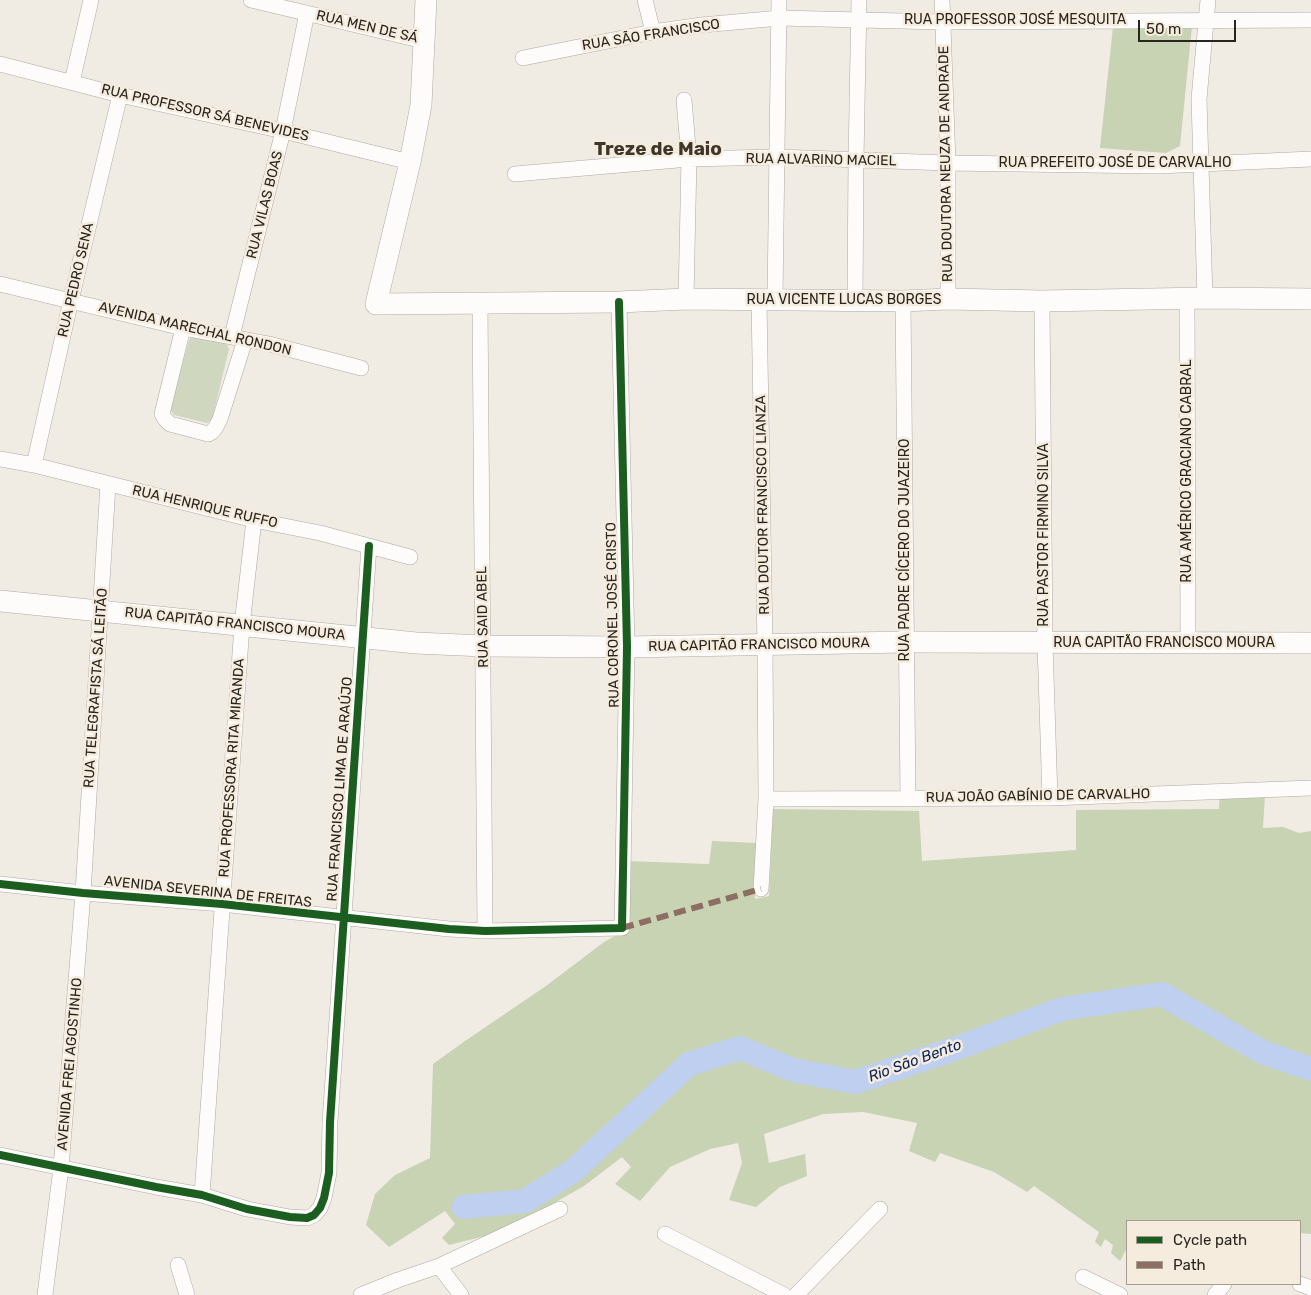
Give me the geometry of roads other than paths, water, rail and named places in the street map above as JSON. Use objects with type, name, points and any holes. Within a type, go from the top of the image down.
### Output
[{"type":"main road","points":[[410,162],[421,104],[426,0]]},
{"type":"main road","name":"RUA VICENTE LUCAS BORGES","points":[[410,162],[376,304],[686,300],[903,301],[948,299],[1042,301],[1196,298],[1311,299]]},
{"type":"main road","name":"RUA CAPITÃO FRANCISCO MOURA","points":[[0,601],[416,643],[484,646],[627,647],[906,642],[1045,644],[1311,643]]},
{"type":"street","points":[[72,82],[91,0]]},
{"type":"street","name":"RUA MEN DE SÁ","points":[[251,0],[424,41]]},
{"type":"street","points":[[644,0],[654,32]]},
{"type":"street","name":"RUA DOUTOR FRANCISCO LIANZA","points":[[761,889],[766,799],[767,300],[776,157],[779,0]]},
{"type":"street","points":[[855,301],[860,0]]},
{"type":"street","name":"RUA DOUTORA NEUZA DE ANDRADE","points":[[942,0],[948,163],[948,299]]},
{"type":"street","name":"RUA AMÉRICO GRACIANO CABRAL","points":[[1188,642],[1200,164],[1199,99],[1208,0]]},
{"type":"street","name":"RUA VILAS BOAS","points":[[183,328],[162,414],[170,424],[208,434],[216,427],[220,419],[283,131],[306,13]]},
{"type":"street","name":"RUA SÃO FRANCISCO","points":[[523,58],[654,32],[712,24],[780,18]]},
{"type":"street","name":"RUA PROFESSOR JOSÉ MESQUITA","points":[[780,18],[943,22],[1206,19],[1311,20]]},
{"type":"street","name":"RUA PROFESSOR SÁ BENEVIDES","points":[[0,64],[120,95],[283,131],[410,162]]},
{"type":"street","name":"RUA PEDRO SENA","points":[[34,465],[120,95]]},
{"type":"street","points":[[684,100],[689,160],[686,300]]},
{"type":"street","name":"RUA ALVARINO MACIEL","points":[[515,174],[689,160],[776,157],[948,163]]},
{"type":"street","name":"RUA PREFEITO JOSÉ DE CARVALHO","points":[[948,163],[1158,166],[1311,159]]},
{"type":"street","name":"AVENIDA MARECHAL RONDON","points":[[0,284],[183,328],[269,344],[361,368]]},
{"type":"street","name":"RUA PADRE CÍCERO DO JUAZEIRO","points":[[903,301],[908,799]]},
{"type":"street","name":"RUA PASTOR FIRMINO SILVA","points":[[1042,301],[1045,644],[1050,798]]},
{"type":"street","name":"RUA CORONEL JOSÉ CRISTO","points":[[619,302],[627,647],[622,928]]},
{"type":"street","name":"RUA SAID ABEL","points":[[480,304],[485,931]]},
{"type":"street","name":"RUA HENRIQUE RUFFO","points":[[0,459],[34,465],[254,520],[320,533],[410,557]]},
{"type":"street","name":"RUA TELEGRAFISTA SÁ LEITÃO","points":[[83,893],[102,612],[108,484]]},
{"type":"street","name":"RUA PROFESSORA RITA MIRANDA","points":[[202,1195],[242,625],[254,520]]},
{"type":"street","name":"RUA FRANCISCO LIMA DE ARAÚJO","points":[[202,1195],[247,1209],[290,1217],[307,1218],[314,1215],[320,1208],[326,1190],[329,1173],[330,1122],[369,546]]},
{"type":"street","name":"RUA JOÃO GABÍNIO DE CARVALHO","points":[[766,799],[1050,798],[1311,788]]},
{"type":"street","name":"AVENIDA SEVERINA DE FREITAS","points":[[0,884],[83,893],[222,904],[449,929],[485,931],[622,928]]},
{"type":"street","name":"AVENIDA FREI AGOSTINHO","points":[[45,1295],[61,1168],[83,893]]},
{"type":"street","points":[[0,1155],[202,1195]]},
{"type":"street","points":[[361,1295],[439,1266],[560,1209]]},
{"type":"street","points":[[796,1295],[880,1209]]},
{"type":"street","points":[[665,1234],[784,1295]]},
{"type":"street","points":[[178,1265],[187,1295]]},
{"type":"street","points":[[439,1266],[460,1295]]},
{"type":"street","points":[[1083,1277],[1120,1295]]},
{"type":"street","points":[[1215,1295],[1223,1285]]},
{"type":"waterway","name":"Rio São Bento","points":[[464,1207],[525,1201],[573,1171],[689,1064],[740,1048],[793,1070],[855,1082],[954,1049],[1062,1009],[1162,994],[1264,1053],[1311,1069]]},
{"type":"district","name":"Treze de Maio","points":[[658,150]]}]
